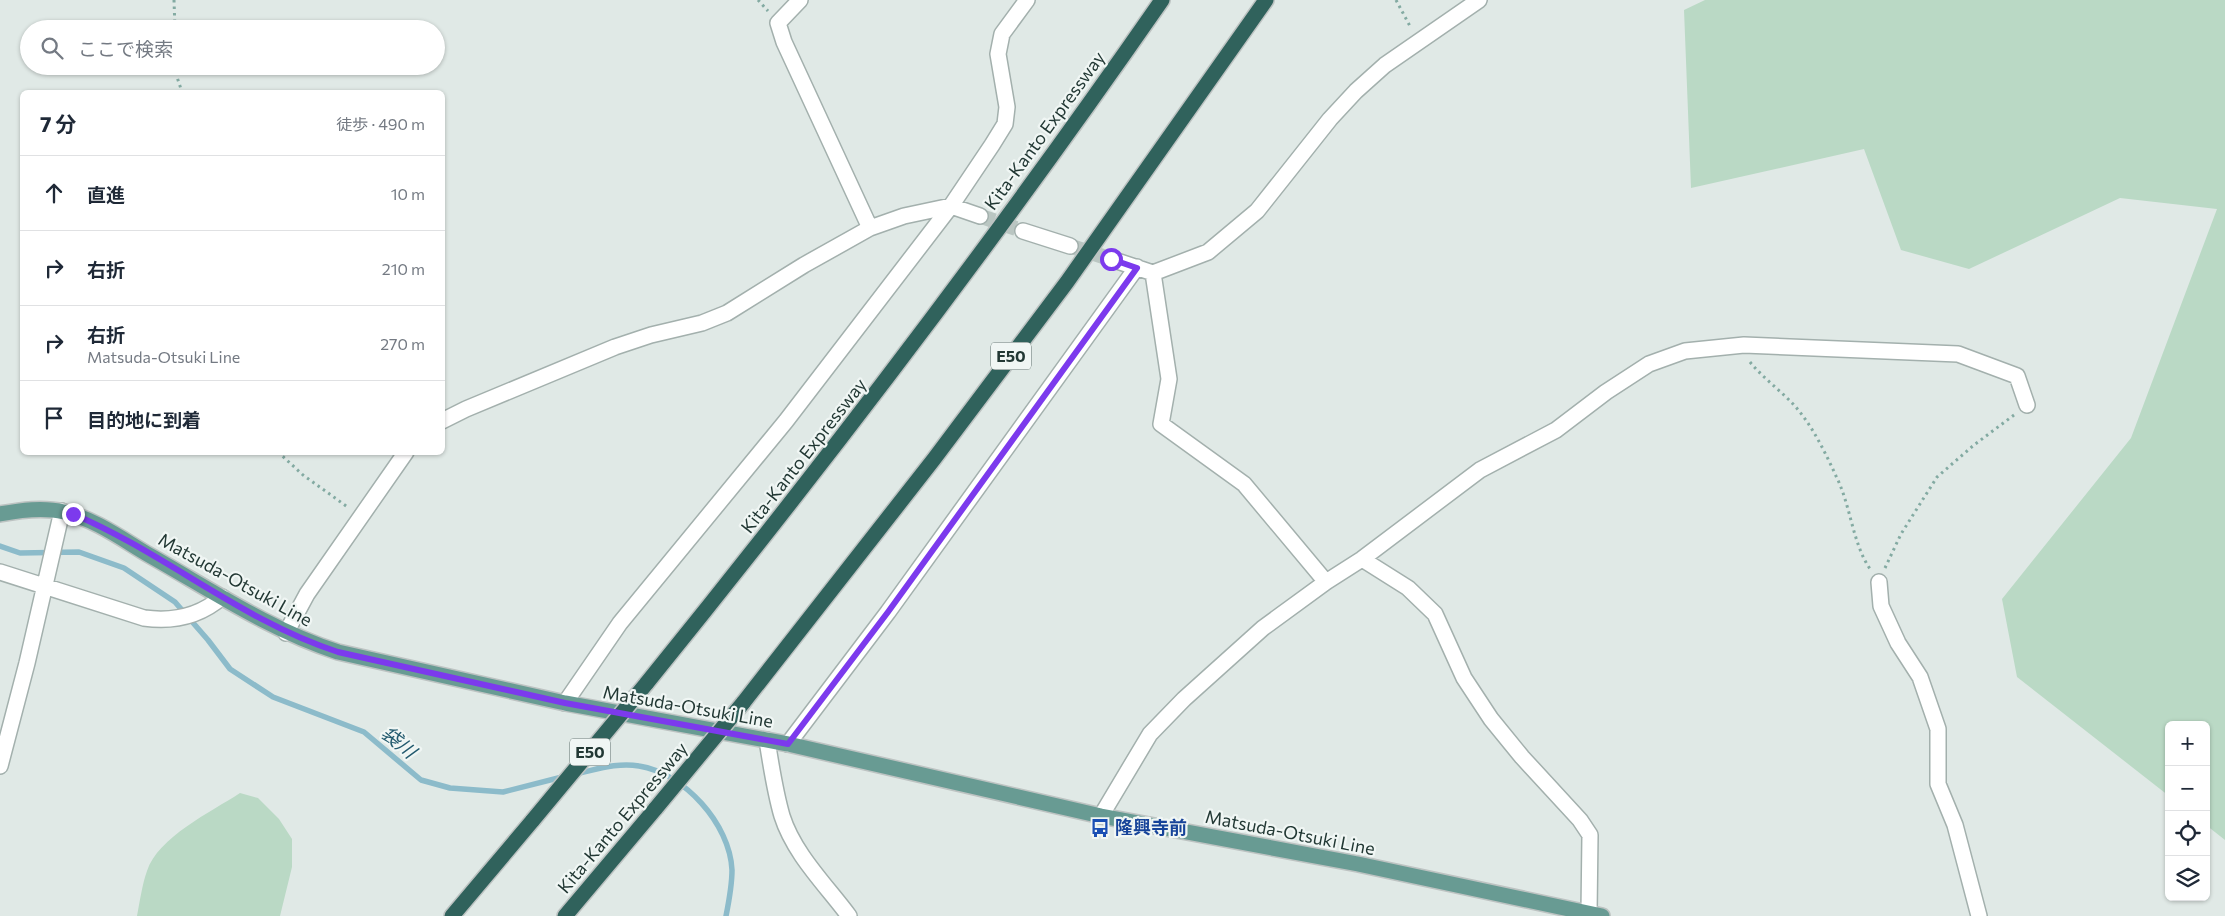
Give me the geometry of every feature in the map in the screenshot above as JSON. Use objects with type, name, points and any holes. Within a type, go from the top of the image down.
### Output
[{"type":"highway","name":"Kita-Kanto Expressway","points":[[452,916],[646,684],[764,538],[864,408],[1104,82],[1162,0]]},
{"type":"highway","name":"Kita-Kanto Expressway","points":[[565,916],[743,702],[918,481],[1067,282],[1266,0]]},
{"type":"main road","name":"Matsuda-Otsuki Line","points":[[0,514],[34,510],[107,530],[286,633],[338,652],[565,703],[788,744],[1101,816],[1358,864],[1596,915]]},
{"type":"street","points":[[800,0],[778,22],[784,42],[870,228]]},
{"type":"street","points":[[565,703],[620,623],[786,421],[951,206],[1005,124],[1007,107],[998,54],[1002,34],[1027,0]]},
{"type":"street","points":[[1111,259],[1154,273],[1208,252],[1257,211],[1330,119],[1356,91],[1385,65],[1479,0]]},
{"type":"street","points":[[445,420],[615,347],[651,335],[702,323],[727,313],[804,265],[870,228],[904,216],[951,206],[980,216]]},
{"type":"street","points":[[1023,231],[1070,246]]},
{"type":"street","points":[[788,744],[888,612],[1137,268]]},
{"type":"street","points":[[1154,273],[1169,379],[1161,424],[1226,473],[1244,484],[1326,582]]},
{"type":"street","points":[[1101,816],[1150,734],[1177,706],[1263,628],[1326,582],[1362,559],[1480,470],[1556,430],[1606,392],[1649,364],[1685,351],[1737,346],[1958,354],[2017,376],[2027,405]]},
{"type":"street","points":[[286,633],[307,594],[404,455]]},
{"type":"street","points":[[0,766],[21,689],[61,518]]},
{"type":"street","points":[[1362,559],[1408,588],[1435,614],[1464,678],[1491,719],[1522,757],[1580,820],[1590,835],[1596,915]]},
{"type":"street","points":[[0,572],[47,578],[144,618],[163,621],[178,619],[202,611],[222,597]]},
{"type":"street","points":[[1879,582],[1881,606],[1898,643],[1920,677],[1938,729],[1938,784],[1955,825],[1979,916]]},
{"type":"street","points":[[767,740],[783,818],[794,842],[849,916]]},
{"type":"path","points":[[174,0],[175,20]]},
{"type":"path","points":[[1396,0],[1419,42]]},
{"type":"path","points":[[177,75],[181,90]]},
{"type":"path","points":[[1737,346],[1756,370],[1793,404],[1807,421],[1837,478],[1848,506],[1862,556],[1879,582]]},
{"type":"path","points":[[1879,582],[1901,534],[1937,477],[1974,445],[2027,405]]},
{"type":"path","points":[[281,455],[303,475],[342,502],[360,519]]},
{"type":"green space","points":[[1705,0],[2225,0],[2225,840],[2210,828],[2210,721],[2165,721],[2165,793],[2017,677],[2002,599],[2131,438],[2217,209],[2120,198],[1969,269],[1901,250],[1864,149],[1691,188],[1684,10]]},
{"type":"green space","points":[[240,793],[258,798],[279,819],[292,839],[292,867],[280,916],[137,916],[147,871],[162,847],[187,826]]},
{"type":"waterway","name":"袋川","points":[[0,546],[20,553],[79,552],[124,568],[175,602],[230,669],[273,697],[364,732],[421,780],[450,788],[503,792],[566,776]]},
{"type":"waterway","name":"袋川","points":[[575,774],[614,766],[639,766],[656,771],[672,779],[702,803],[723,835],[729,853],[732,876],[726,916]]},
{"type":"tunnel","points":[[980,216],[1023,231]]},
{"type":"tunnel","points":[[1070,246],[1111,259]]},
{"type":"place","name":"隆興寺前","points":[[1100,828]]},
{"type":"route","points":[[73,514],[107,530],[260,620],[310,643],[398,667],[565,703],[788,744],[888,612],[1137,268],[1111,259]]}]
